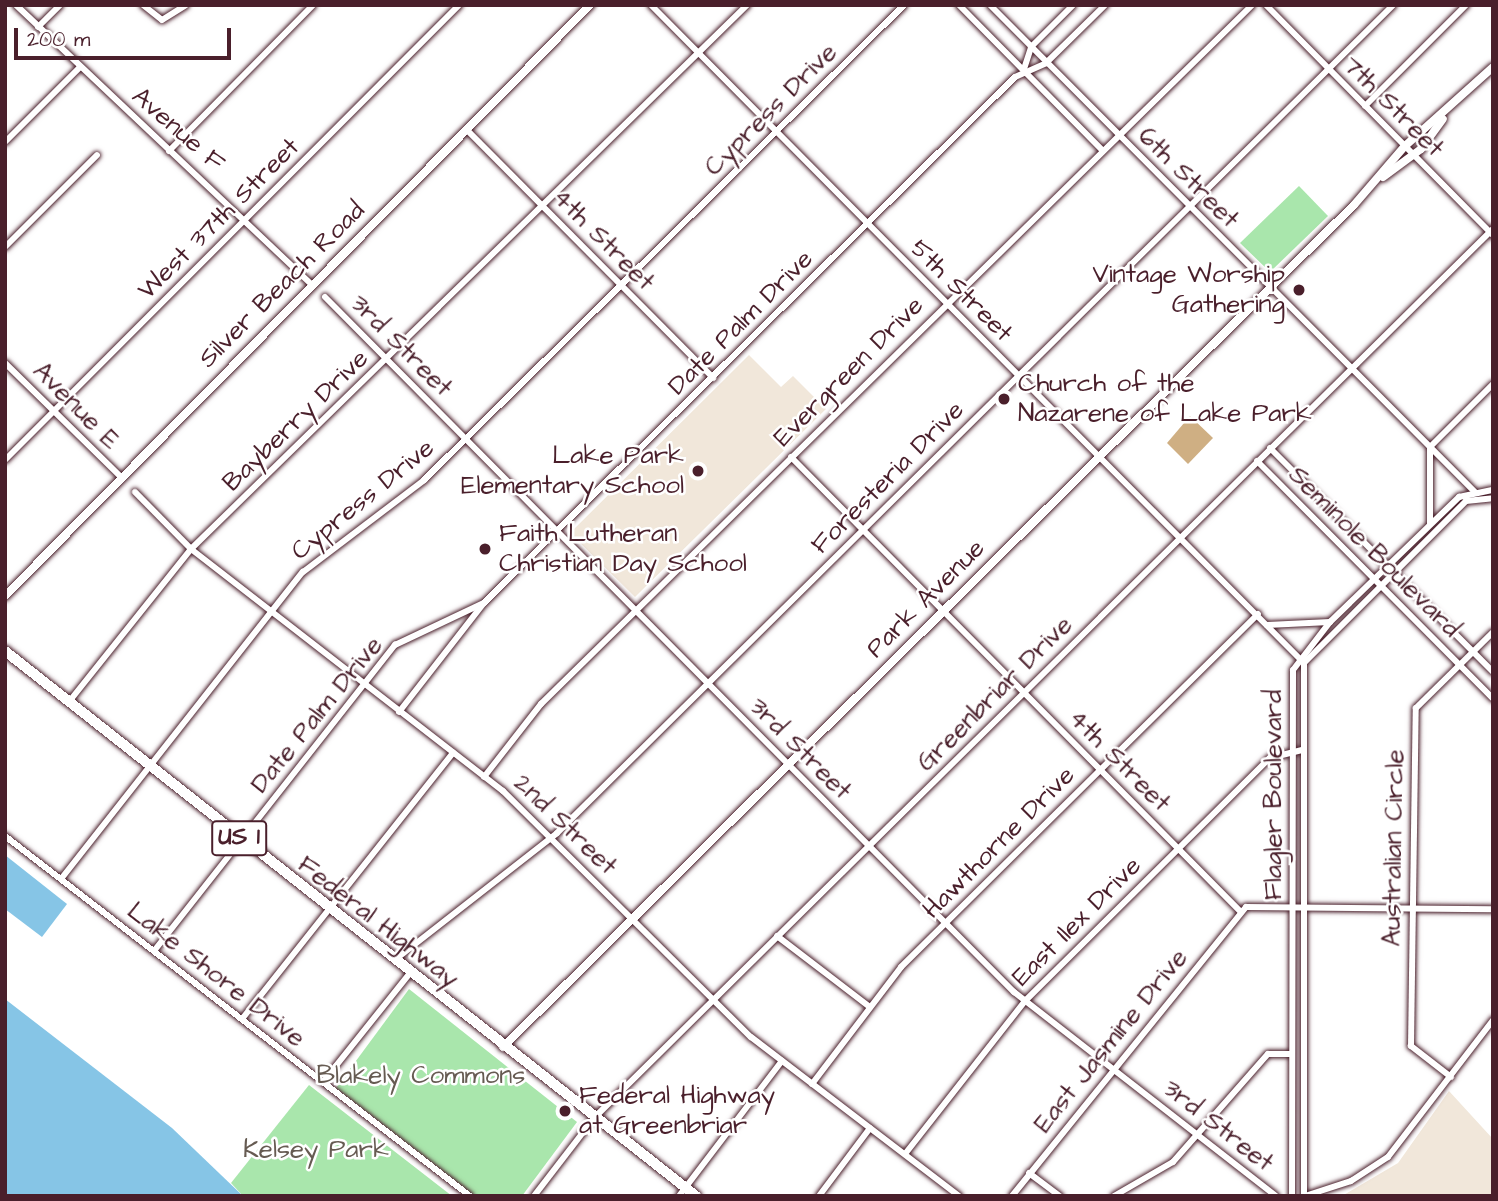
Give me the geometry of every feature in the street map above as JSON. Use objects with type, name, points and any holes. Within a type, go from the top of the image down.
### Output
[{"type":"main road","name":"Federal Highway","points":[[5,651],[594,1118],[682,1192],[696,1196]]},
{"type":"street","name":"Avenue F","points":[[16,5],[169,151],[246,219],[312,285]]},
{"type":"street","points":[[38,27],[60,5]]},
{"type":"street","points":[[143,5],[162,20],[186,5]]},
{"type":"street","points":[[169,151],[313,5]]},
{"type":"street","name":"West 37th Street","points":[[5,460],[459,5]]},
{"type":"street","name":"Silver Beach Road","points":[[5,596],[120,476],[590,5]]},
{"type":"street","name":"5th Street","points":[[651,5],[1304,663]]},
{"type":"street","name":"Bayberry Drive","points":[[68,703],[191,549],[388,360],[747,5]]},
{"type":"street","name":"Cypress Drive","points":[[61,879],[303,572],[424,480],[904,5]]},
{"type":"street","name":"6th Street","points":[[959,5],[1104,151]]},
{"type":"street","name":"6th Street","points":[[990,5],[1475,494]]},
{"type":"street","name":"Date Palm Drive","points":[[399,712],[484,603],[1024,69],[1031,47],[1073,5]]},
{"type":"street","name":"Date Palm Drive","points":[[1024,69],[1046,63],[1105,5]]},
{"type":"street","name":"Evergreen Drive","points":[[484,777],[541,704],[1252,5]]},
{"type":"street","name":"7th Street","points":[[1266,5],[1364,107],[1492,232]]},
{"type":"street","name":"Foresteria Drive","points":[[394,961],[552,837],[1393,5]]},
{"type":"street","points":[[1364,107],[1466,5]]},
{"type":"street","points":[[5,142],[80,67]]},
{"type":"street","name":"Park Avenue","points":[[503,1047],[1271,288],[1378,181],[1405,146],[1446,113],[1493,67]]},
{"type":"street","name":"Park Avenue","points":[[1378,181],[1413,155],[1446,113]]},
{"type":"street","name":"4th Street","points":[[467,129],[713,378]]},
{"type":"street","points":[[5,247],[97,155]]},
{"type":"street","name":"Greenbriar Drive","points":[[534,1196],[594,1118],[1270,448],[1492,232]]},
{"type":"street","name":"3rd Street","points":[[325,297],[1025,1001],[1276,1196]]},
{"type":"street","name":"Avenue E","points":[[5,363],[120,476]]},
{"type":"street","points":[[1430,524],[1430,447],[1493,384]]},
{"type":"street","name":"Seminole Boulevard","points":[[1270,448],[1493,673]]},
{"type":"street","name":"4th Street","points":[[791,457],[1241,912]]},
{"type":"street","name":"Seminole Boulevard","points":[[1257,461],[1493,699]]},
{"type":"street","points":[[1475,494],[1493,490]]},
{"type":"street","name":"2nd Street","points":[[135,492],[191,549],[484,777],[552,837],[713,999],[782,1061],[959,1196]]},
{"type":"street","points":[[1475,494],[1493,498]]},
{"type":"street","name":"Flagler Boulevard","points":[[1391,570],[1430,524],[1475,494]]},
{"type":"street","name":"Flagler Boulevard","points":[[1304,1196],[1300,1054],[1304,908],[1304,663],[1391,570],[1475,494]]},
{"type":"street","name":"Flagler Boulevard","points":[[1292,1196],[1292,751],[1299,657],[1330,622],[1378,583]]},
{"type":"street","name":"Date Palm Drive","points":[[154,951],[395,645],[484,603]]},
{"type":"street","name":"Hawthorne Drive","points":[[812,1084],[870,1007],[946,923],[1258,614]]},
{"type":"street","points":[[1267,625],[1330,622]]},
{"type":"street","name":"Australian Circle","points":[[1451,1077],[1410,1046],[1416,708],[1493,632]]},
{"type":"street","name":"East Ilex Drive","points":[[905,1154],[1025,1001],[1270,758],[1303,750]]},
{"type":"street","points":[[242,1019],[453,753]]},
{"type":"street","name":"Lake Shore Drive","points":[[5,836],[470,1196]]},
{"type":"street","points":[[1241,912],[1293,907],[1493,909]]},
{"type":"street","name":"East Jasmine Drive","points":[[1012,1196],[1241,912]]},
{"type":"street","points":[[777,936],[870,1007]]},
{"type":"street","points":[[323,1082],[410,973]]},
{"type":"street","points":[[1304,1196],[1375,1168],[1451,1077],[1493,1020]]},
{"type":"street","points":[[1114,1196],[1173,1162],[1268,1054],[1300,1054]]},
{"type":"street","points":[[682,1192],[782,1061]]},
{"type":"street","points":[[819,1196],[870,1128]]},
{"type":"street","points":[[1029,1173],[1060,1196]]},
{"type":"shaded area","name":"Lake Park Elementary School","points":[[749,355],[781,387],[793,376],[826,409],[635,597],[570,533]]},
{"type":"shaded area","points":[[1449,1091],[1493,1139],[1493,1196],[1342,1196],[1398,1163]]},
{"type":"green space","points":[[1299,186],[1328,216],[1270,272],[1240,243]]},
{"type":"green space","name":"Blakely Commons","points":[[409,989],[577,1122],[522,1196],[475,1196],[336,1088]]},
{"type":"green space","name":"Kelsey Park","points":[[309,1085],[452,1196],[243,1196],[231,1183]]},
{"type":"water","points":[[5,855],[67,904],[42,937],[5,909]]},
{"type":"water","points":[[5,999],[172,1128],[243,1196],[5,1196]]},
{"type":"building","points":[[1190,416],[1213,438],[1188,464],[1167,443]]},
{"type":"place","name":"Vintage Worship Gathering","points":[[1299,290]]},
{"type":"place","name":"Church of the Nazarene of Lake Park","points":[[1004,399]]},
{"type":"place","name":"Lake Park Elementary School","points":[[698,471]]},
{"type":"place","name":"Faith Lutheran Christian Day School","points":[[485,549]]},
{"type":"place","name":"Federal Highway at Greenbriar","points":[[565,1111]]}]
